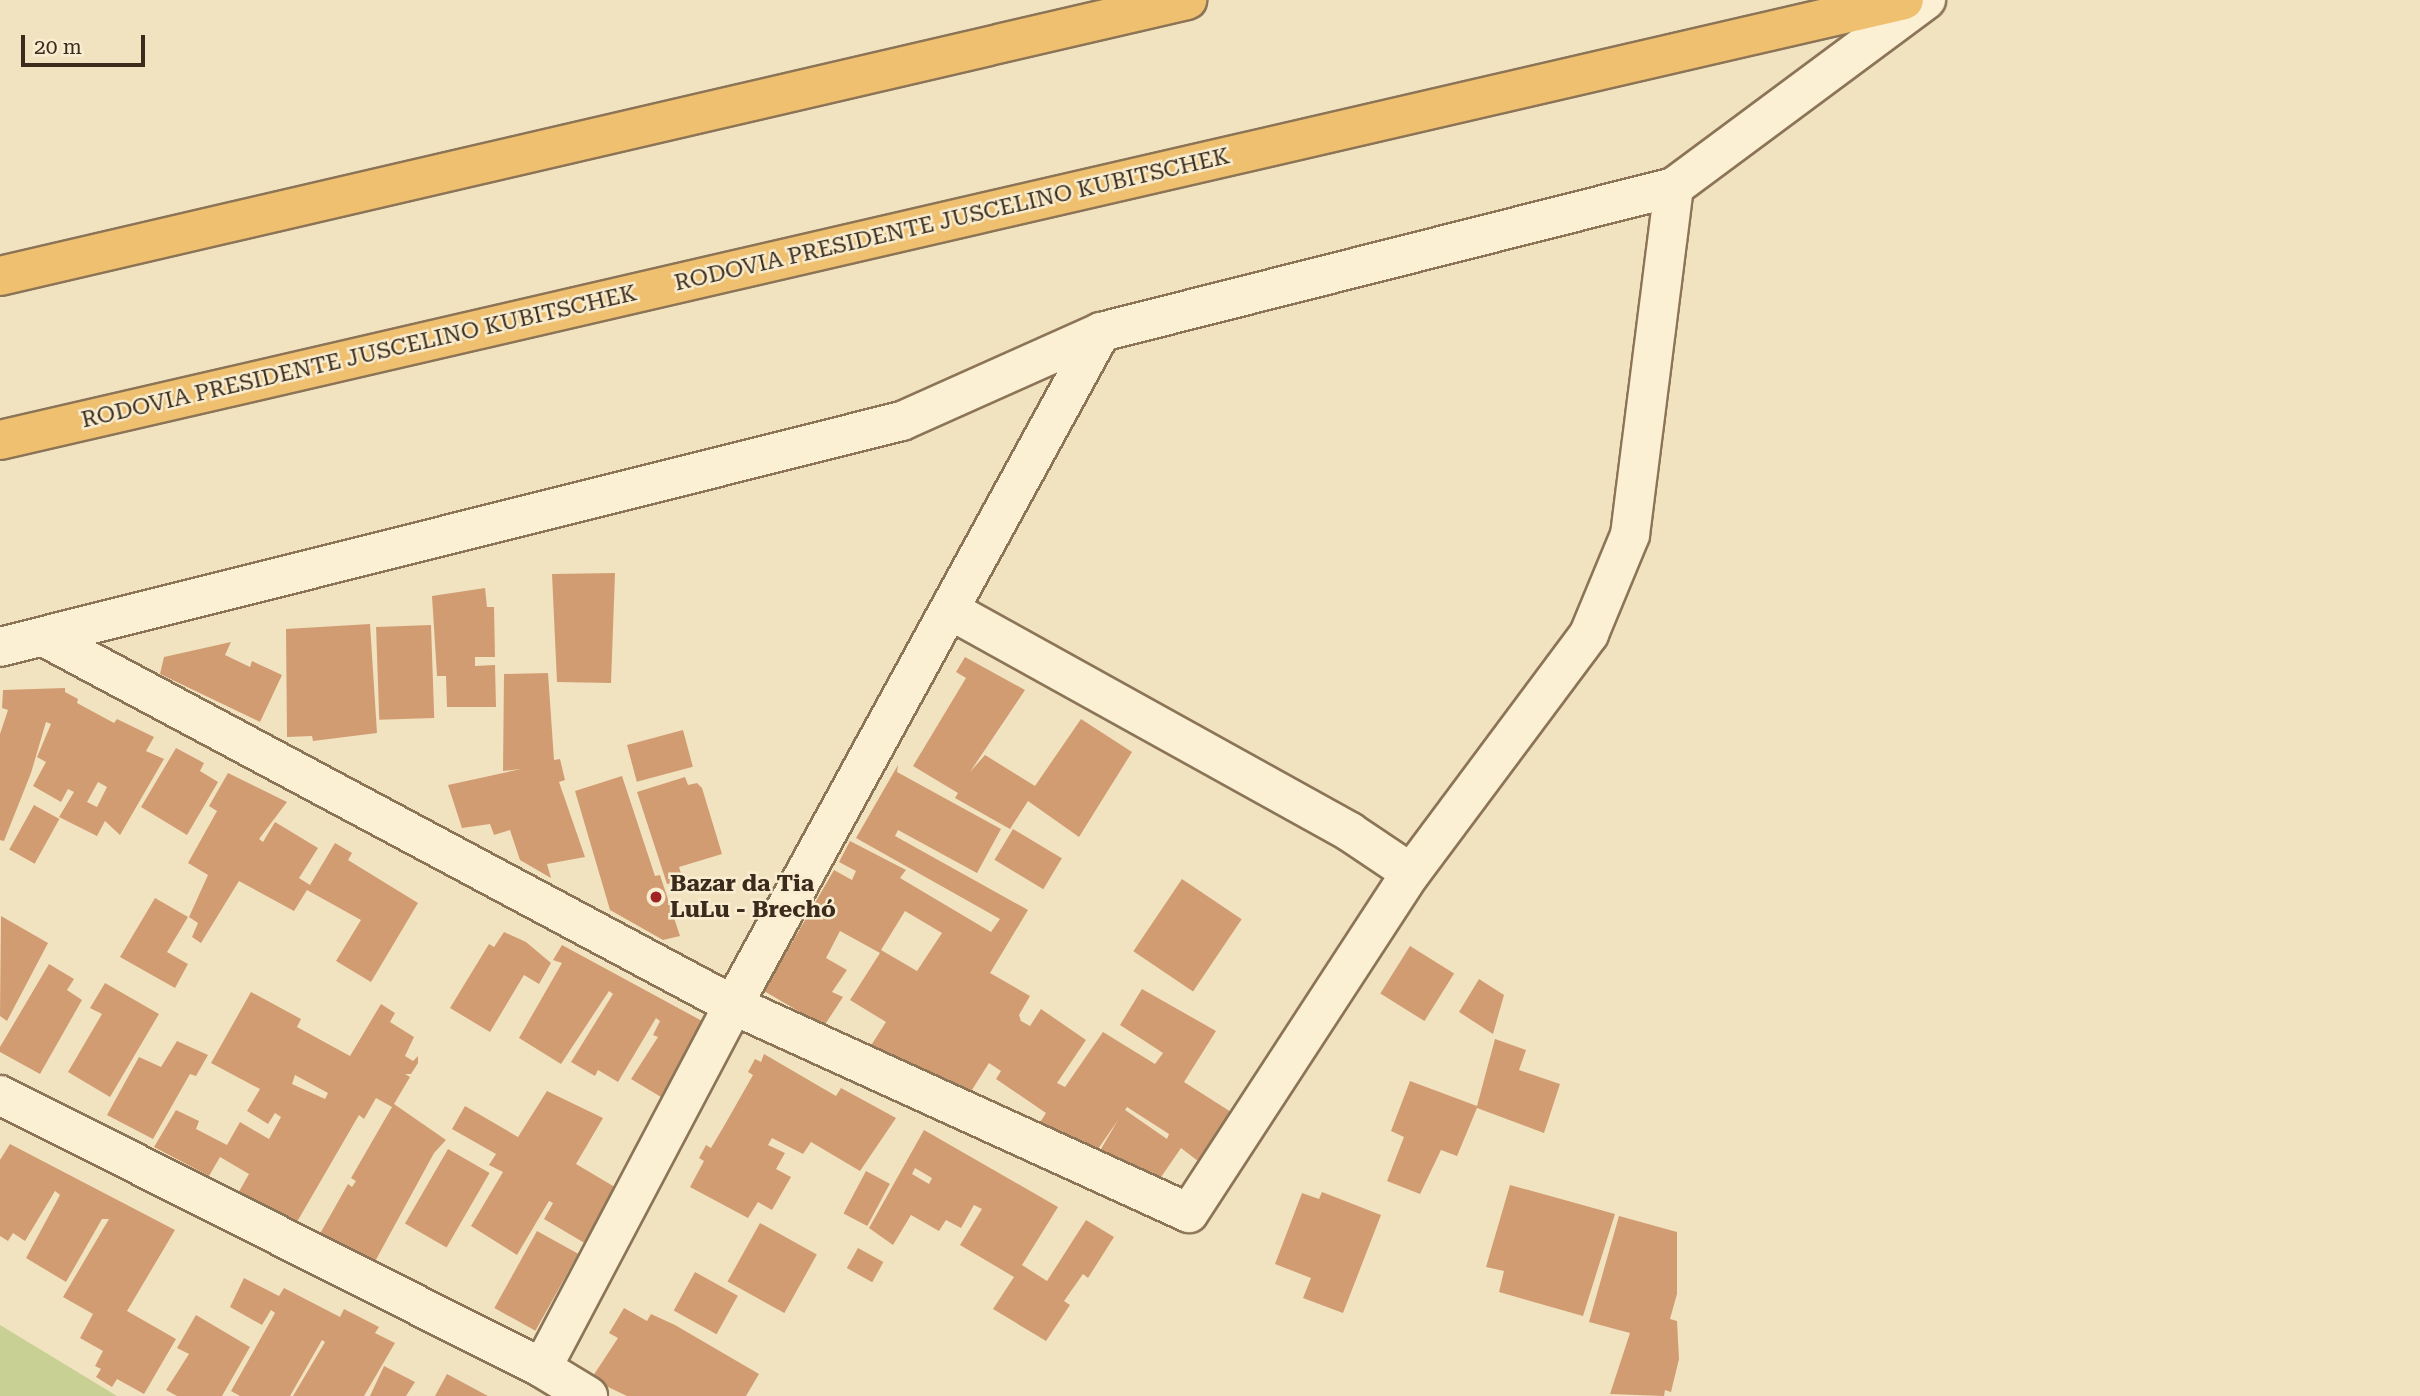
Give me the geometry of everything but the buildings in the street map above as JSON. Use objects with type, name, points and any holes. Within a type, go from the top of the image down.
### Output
[{"type":"highway","points":[[0,276],[1186,0]]},
{"type":"highway","name":"RODOVIA PRESIDENTE JUSCELINO KUBITSCHEK","points":[[0,440],[1904,0]]},
{"type":"street","points":[[0,647],[902,421],[1101,332],[1674,187],[1926,0]]},
{"type":"street","points":[[44,637],[733,1005],[1189,1213],[1411,873],[1589,634],[1630,535],[1674,187]]},
{"type":"street","points":[[542,1368],[733,1005],[1101,332]]},
{"type":"street","points":[[950,610],[1350,832],[1411,873]]},
{"type":"street","points":[[0,1095],[542,1368],[588,1396]]},
{"type":"green space","points":[[0,1325],[117,1396],[0,1396]]},
{"type":"place","name":"Bazar da Tia LuLu - Brechó","points":[[656,897]]}]
